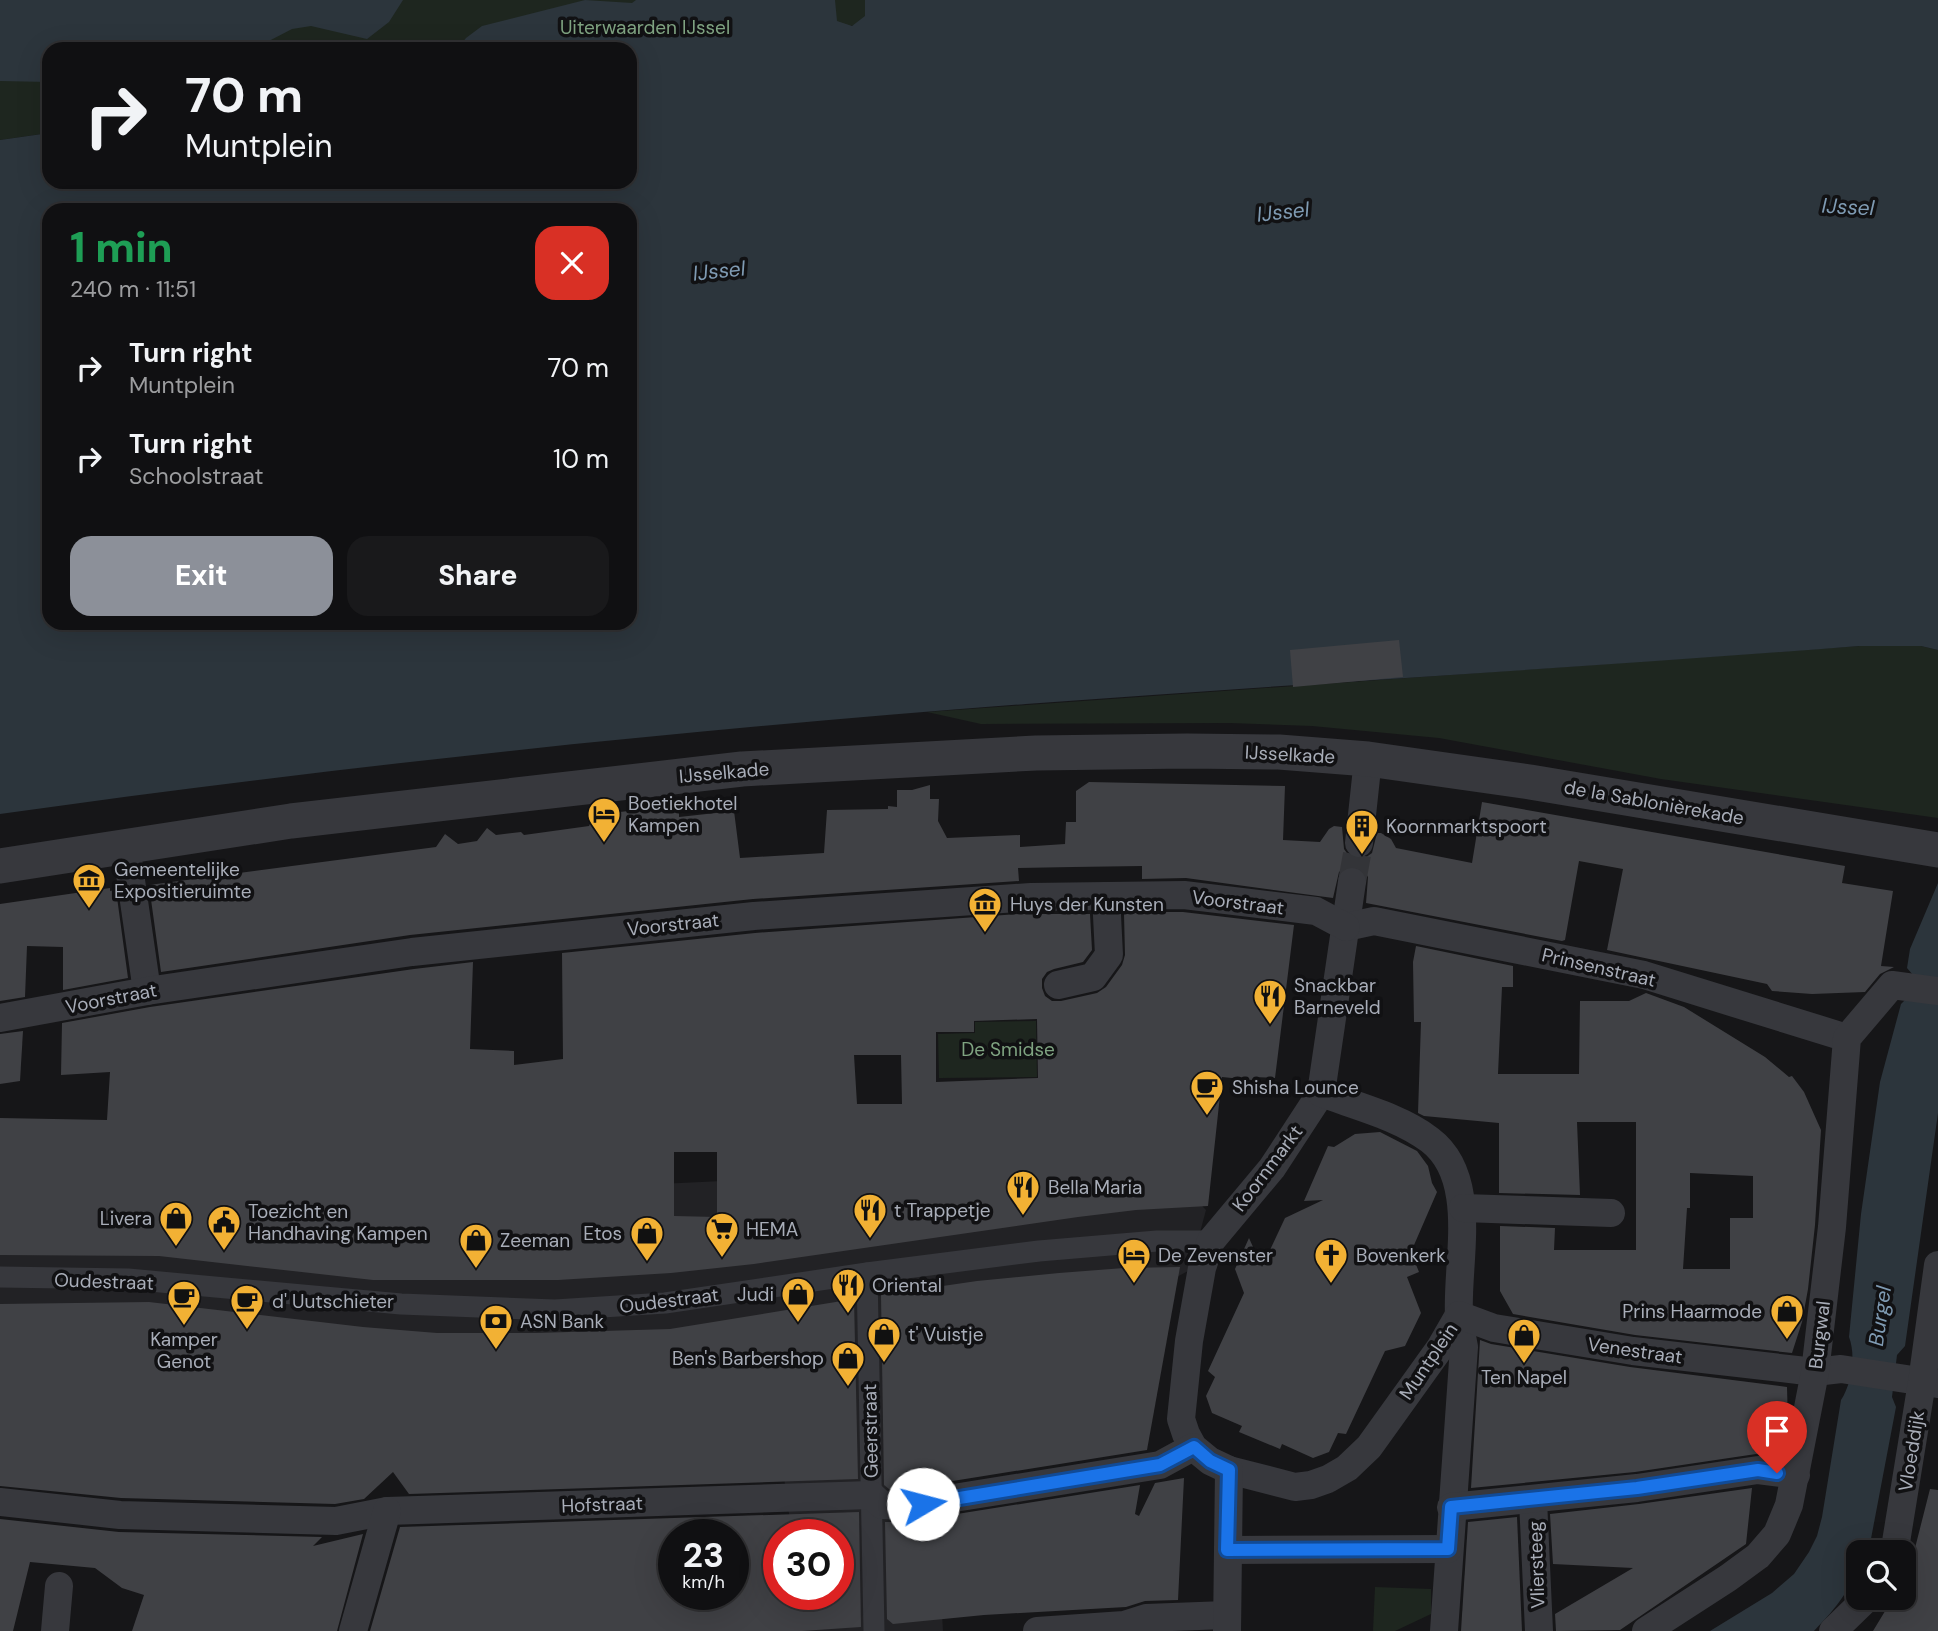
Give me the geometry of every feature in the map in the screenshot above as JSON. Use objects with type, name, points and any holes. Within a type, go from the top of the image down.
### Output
[{"type":"street","name":"IJsselkade","points":[[0,866],[291,821],[742,769],[1036,753],[1279,752],[1368,759]]},
{"type":"street","points":[[1359,843],[1368,759]]},
{"type":"street","name":"de la Sablonièrekade","points":[[1368,759],[1530,782],[1938,850]]},
{"type":"street","points":[[126,846],[147,990]]},
{"type":"street","name":"Koornmarkt","points":[[1210,1241],[1272,1168],[1321,1093],[1352,882]]},
{"type":"street","name":"Voorstraat","points":[[0,1018],[147,990],[412,952],[754,916],[1031,897],[1184,895],[1316,911],[1346,927]]},
{"type":"street","points":[[1058,985],[1094,978],[1109,955],[1106,896]]},
{"type":"street","name":"Prinsenstraat","points":[[1346,927],[1374,921],[1644,975],[1847,1038]]},
{"type":"street","points":[[1847,1038],[1896,985],[1938,991]]},
{"type":"street","name":"Burgwal","points":[[1646,1631],[1728,1578],[1767,1547],[1777,1534],[1789,1505],[1828,1371],[1832,1227],[1847,1038]]},
{"type":"street","points":[[1321,1093],[1399,1122],[1431,1140],[1443,1154],[1453,1172],[1463,1208],[1459,1315]]},
{"type":"street","points":[[1463,1208],[1611,1213]]},
{"type":"street","name":"Oudestraat","points":[[0,1278],[128,1279],[401,1304],[555,1310],[665,1303],[1040,1251],[1157,1241],[1210,1241]]},
{"type":"street","points":[[1194,1447],[1181,1419],[1196,1296],[1210,1241]]},
{"type":"street","name":"Vloeddijk","points":[[1895,1540],[1938,1265]]},
{"type":"street","name":"Geerstraat","points":[[867,1273],[874,1631]]},
{"type":"street","name":"Venestraat","points":[[1459,1315],[1494,1328],[1633,1351],[1919,1381]]},
{"type":"street","name":"Muntplein","points":[[1194,1447],[1210,1461],[1229,1470],[1295,1486],[1311,1485],[1347,1468],[1369,1447],[1440,1348],[1459,1315]]},
{"type":"street","name":"Muntplein","points":[[1444,1631],[1464,1347],[1459,1315]]},
{"type":"street","name":"Hofstraat","points":[[0,1502],[120,1515],[337,1521],[387,1511],[871,1495],[882,1505],[904,1506],[1160,1465],[1194,1447]]},
{"type":"street","points":[[1037,1631],[1124,1625],[1146,1618],[1226,1623],[1229,1470]]},
{"type":"street","points":[[1451,1507],[1637,1488],[1758,1470],[1796,1475]]},
{"type":"street","name":"Vliersteeg","points":[[1533,1500],[1539,1631]]},
{"type":"street","points":[[353,1631],[387,1511]]},
{"type":"street","points":[[1227,1550],[1448,1549]]},
{"type":"street","points":[[55,1631],[59,1586]]},
{"type":"street","points":[[1833,1631],[1855,1610]]},
{"type":"shaded area","points":[[1147,1149],[1206,1210],[1190,1270],[1114,1310],[928,1366],[943,1631],[729,1631],[763,1606],[763,1610],[854,1610],[854,1519],[790,1519],[768,1363],[0,1343],[0,1179],[491,1192],[870,1174]]},
{"type":"green space","name":"Uiterwaarden IJssel","points":[[0,0],[1093,0],[864,24],[637,55],[637,42],[42,42],[42,134],[0,140]]},
{"type":"green space","points":[[1859,646],[1921,646],[1938,650],[1938,818],[1661,779],[1439,738],[1312,726],[1230,723],[981,724],[927,712]]},
{"type":"green space","name":"De Smidse","points":[[1036,1021],[1037,1077],[939,1078],[938,1034],[975,1033],[975,1022]]},
{"type":"green space","points":[[1375,1587],[1431,1589],[1431,1614],[1395,1631],[1373,1631]]},
{"type":"water","points":[[0,0],[403,0],[389,22],[367,39],[311,26],[292,29],[267,42],[42,42],[42,82],[0,81]]},
{"type":"water","name":"IJssel","points":[[585,0],[632,3],[636,0],[835,0],[837,21],[852,26],[865,16],[865,0],[1938,0],[1938,650],[1921,646],[1859,646],[897,714],[384,765],[0,814],[0,140],[42,134],[42,189],[637,189],[637,42],[463,42],[482,26]]},
{"type":"water","name":"Burgel","points":[[1938,883],[1938,1113],[1905,1346],[1897,1355],[1892,1397],[1896,1407],[1871,1540],[1846,1540],[1846,1592],[1814,1631],[1710,1631],[1772,1593],[1794,1574],[1817,1536],[1841,1400],[1852,1369],[1849,1337],[1861,1214],[1880,1082],[1901,1004],[1908,997],[1913,975],[1907,968],[1910,949]]},
{"type":"building","points":[[1399,640],[1403,677],[1293,687],[1290,650]]},
{"type":"building","points":[[1089,782],[1285,786],[1283,840],[1320,842],[1329,829],[1334,826],[1342,827],[1344,849],[1349,856],[1357,859],[1372,853],[1377,833],[1381,833],[1391,839],[1396,848],[1472,863],[1482,802],[1845,866],[1842,883],[1893,891],[1881,966],[1894,967],[1880,974],[1865,992],[1812,994],[1772,991],[1767,984],[1607,950],[1623,869],[1579,861],[1565,940],[1562,941],[1366,903],[1368,877],[1363,869],[1355,866],[1347,866],[1339,872],[1333,898],[1186,878],[1142,879],[1142,866],[1018,868],[1019,881],[753,899],[410,935],[161,972],[149,885],[436,847],[445,834],[458,844],[477,841],[487,828],[496,835],[521,832],[524,835],[589,826],[594,815],[663,807],[664,811],[679,810],[679,817],[734,811],[740,858],[824,853],[827,810],[897,807],[897,790],[912,790],[930,785],[930,799],[939,799],[938,821],[947,838],[1020,835],[1020,847],[1065,844],[1066,822],[1076,822],[1076,791]]},
{"type":"building","points":[[110,888],[110,891],[116,890],[128,978],[63,990],[63,947],[27,946],[25,997],[0,1001],[0,904]]},
{"type":"building","points":[[1183,912],[1294,925],[1275,1078],[1254,1077],[1252,1080],[1222,1077],[1208,1206],[1078,1217],[754,1264],[671,1273],[558,1280],[373,1280],[159,1256],[0,1255],[0,1118],[107,1120],[110,1072],[61,1075],[62,1023],[150,1007],[473,962],[470,1049],[514,1051],[514,1065],[563,1059],[562,953],[755,933],[1019,914],[1090,914],[1092,950],[1083,962],[1054,969],[1047,972],[1042,979],[1045,996],[1052,1001],[1061,1001],[1097,993],[1106,987],[1122,965],[1125,955],[1124,914]],"holes":[[[1037,1019],[1038,1078],[936,1082],[936,1032],[974,1032],[974,1021]],[[854,1055],[901,1055],[902,1104],[857,1104]],[[674,1152],[717,1152],[717,1217],[674,1216]]]},
{"type":"building","points":[[1416,946],[1513,966],[1513,987],[1502,987],[1498,1074],[1579,1074],[1580,1001],[1629,1001],[1646,993],[1684,1007],[1765,1057],[1789,1077],[1792,1076],[1804,1092],[1821,1130],[1808,1289],[1802,1322],[1792,1353],[1635,1335],[1513,1314],[1500,1291],[1500,1226],[1555,1228],[1554,1250],[1636,1250],[1636,1122],[1577,1122],[1580,1195],[1499,1193],[1499,1123],[1424,1116],[1418,1113],[1421,1022],[1414,1022],[1413,962]],"holes":[[[1690,1173],[1753,1176],[1753,1218],[1730,1218],[1730,1269],[1683,1269],[1687,1208],[1690,1208]]]},
{"type":"building","points":[[23,1031],[20,1081],[0,1084],[0,1034]]},
{"type":"building","name":"Bovenkerk","points":[[1380,1132],[1417,1151],[1428,1166],[1437,1192],[1411,1252],[1419,1272],[1407,1277],[1421,1313],[1405,1346],[1385,1351],[1346,1434],[1338,1433],[1329,1452],[1313,1458],[1282,1444],[1280,1449],[1239,1432],[1242,1426],[1212,1413],[1206,1396],[1215,1377],[1208,1371],[1244,1293],[1235,1269],[1249,1238],[1262,1267],[1285,1218],[1323,1200],[1304,1201],[1328,1146],[1334,1147],[1355,1134]]},
{"type":"building","points":[[1180,1267],[1147,1450],[903,1489],[889,1489],[884,1485],[881,1295],[977,1281],[1059,1273]]},
{"type":"building","points":[[854,1299],[858,1479],[409,1494],[393,1472],[364,1499],[335,1504],[121,1498],[0,1486],[0,1304],[149,1302],[437,1333],[536,1333],[670,1329]]},
{"type":"building","points":[[1480,1340],[1630,1367],[1787,1387],[1788,1423],[1782,1456],[1756,1454],[1635,1472],[1471,1488]]},
{"type":"building","points":[[1184,1478],[1178,1600],[1145,1601],[1126,1607],[984,1615],[893,1624],[887,1619],[885,1522],[907,1522],[1140,1485],[1135,1514],[1139,1516],[1155,1483]]},
{"type":"building","points":[[1752,1488],[1746,1544],[1620,1630],[1556,1631],[1555,1614],[1633,1568],[1553,1564],[1550,1514]]},
{"type":"building","points":[[1930,1489],[1938,1490],[1938,1631],[1873,1631],[1886,1610],[1916,1610],[1916,1544]]},
{"type":"building","points":[[859,1512],[861,1627],[802,1631],[370,1631],[400,1527]]},
{"type":"building","points":[[1517,1517],[1522,1631],[1461,1631],[1468,1522]]},
{"type":"building","points":[[0,1519],[119,1532],[322,1537],[313,1546],[363,1534],[337,1631],[132,1631],[144,1595],[122,1588],[95,1568],[30,1562],[13,1631],[0,1631]]},
{"type":"tunnel","points":[[1352,882],[1359,843]]},
{"type":"place","name":"Boetiekhotel Kampen","points":[[604,844]]},
{"type":"place","name":"Koornmarktspoort","points":[[1362,856]]},
{"type":"place","name":"Gemeentelijke Expositieruimte","points":[[89,910]]},
{"type":"place","name":"Huys der Kunsten","points":[[985,934]]},
{"type":"place","name":"Snackbar Barneveld","points":[[1270,1026]]},
{"type":"place","name":"Shisha Lounce","points":[[1207,1117]]},
{"type":"place","name":"Bella Maria","points":[[1023,1217]]},
{"type":"place","name":"t Trappetje","points":[[870,1240]]},
{"type":"place","name":"Livera","points":[[176,1248]]},
{"type":"place","name":"Toezicht en Handhaving Kampen","points":[[224,1252]]},
{"type":"place","name":"HEMA","points":[[722,1259]]},
{"type":"place","name":"Etos","points":[[647,1263]]},
{"type":"place","name":"Zeeman","points":[[476,1270]]},
{"type":"place","name":"De Zevenster","points":[[1134,1285]]},
{"type":"place","name":"Bovenkerk","points":[[1331,1285]]},
{"type":"place","name":"Oriental","points":[[848,1315]]},
{"type":"place","name":"Judi","points":[[798,1324]]},
{"type":"place","name":"Kamper Genot","points":[[184,1327]]},
{"type":"place","name":"d' Uutschieter","points":[[247,1331]]},
{"type":"place","name":"Prins Haarmode","points":[[1787,1341]]},
{"type":"place","name":"ASN Bank","points":[[496,1351]]},
{"type":"place","name":"t' Vuistje","points":[[884,1364]]},
{"type":"place","name":"Ten Napel","points":[[1524,1365]]},
{"type":"place","name":"Ben's Barbershop","points":[[848,1388]]},
{"type":"route","points":[[923,1504],[1160,1465],[1194,1447],[1210,1461],[1229,1470],[1227,1550],[1448,1549],[1451,1507],[1637,1488],[1758,1470],[1777,1473]]}]
